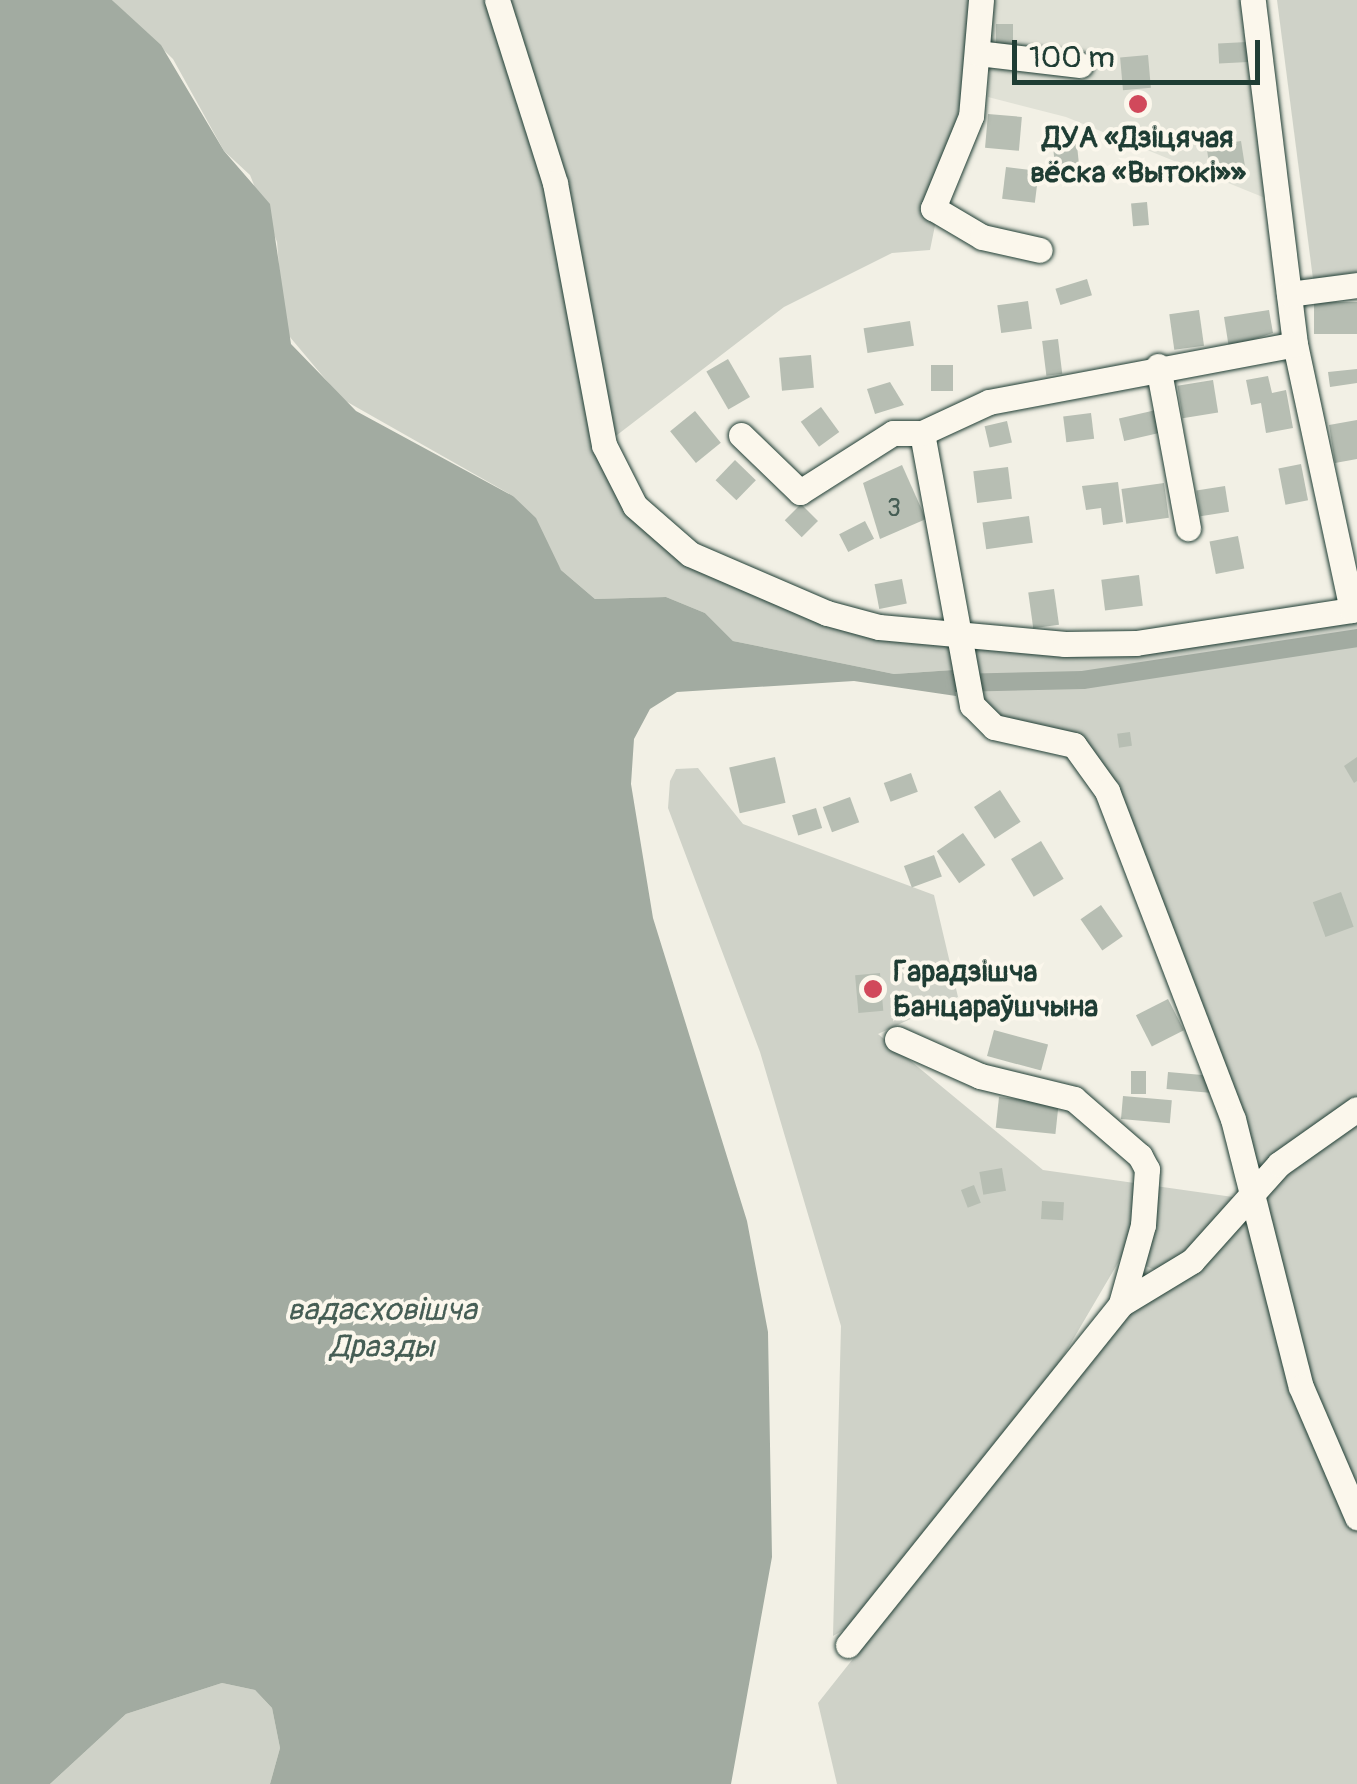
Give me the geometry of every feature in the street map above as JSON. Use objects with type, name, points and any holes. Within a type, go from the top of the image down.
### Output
[{"type":"street","points":[[496,0],[554,183],[604,445],[635,506],[690,554],[775,595],[879,627],[961,641],[1136,643],[1352,610],[1295,344],[1252,0]]},
{"type":"street","points":[[982,0],[971,116],[933,208],[982,236],[1040,250]]},
{"type":"street","points":[[978,53],[1080,66]]},
{"type":"street","points":[[1288,294],[1357,285]]},
{"type":"street","points":[[740,435],[800,492],[893,433],[922,433],[989,402],[1158,366],[1295,344]]},
{"type":"street","points":[[1158,366],[1188,528]]},
{"type":"street","points":[[922,433],[972,704],[994,727],[1048,734],[1094,764],[1206,1039],[1301,1387],[1357,1518]]},
{"type":"street","points":[[897,1039],[980,1076],[1074,1100],[1140,1156],[1148,1169],[1143,1225],[1120,1304]]},
{"type":"street","points":[[848,1645],[1120,1304],[1192,1262],[1279,1164],[1357,1109]]},
{"type":"shaded area","points":[[112,0],[981,0],[930,250],[892,253],[784,307],[604,445],[660,532],[827,613],[1065,644],[1357,608],[1357,1784],[837,1784],[818,1703],[1123,1318],[1169,1276],[1122,1256],[1061,1360],[879,1610],[833,1636],[841,1326],[760,1052],[668,808],[670,781],[676,769],[698,768],[743,824],[934,895],[958,997],[878,1034],[1043,1170],[1247,1199],[1206,1039],[1086,756],[1013,733],[953,670],[894,674],[733,641],[705,613],[666,597],[595,599],[561,570],[513,496],[342,399],[284,330],[277,242],[250,175],[224,151],[173,59]]},
{"type":"shaded area","name":"ДУА «Дзіцячая вёска «Вытокі»»","points":[[991,0],[1245,0],[1270,200],[1066,117],[988,97]]},
{"type":"shaded area","points":[[1277,0],[1357,0],[1357,272],[1313,279]]},
{"type":"shaded area","points":[[222,1683],[255,1690],[272,1708],[280,1748],[270,1784],[50,1784],[126,1714]]},
{"type":"water","name":"вадасховішча Дразды","points":[[0,0],[112,0],[161,45],[224,151],[270,204],[291,344],[356,411],[513,496],[536,518],[561,570],[595,599],[666,597],[705,613],[733,641],[894,674],[953,670],[956,696],[854,681],[677,692],[650,709],[634,739],[631,784],[653,918],[747,1221],[768,1332],[772,1557],[731,1784],[270,1784],[280,1748],[272,1708],[255,1690],[222,1683],[126,1714],[50,1784],[0,1784]]},
{"type":"building","points":[[996,24],[1013,24],[1013,49],[996,49]]},
{"type":"building","points":[[1247,42],[1248,62],[1219,63],[1218,44]]},
{"type":"building","points":[[1148,55],[1151,88],[1123,90],[1120,57]]},
{"type":"building","points":[[988,114],[1022,117],[1019,151],[985,148]]},
{"type":"building","points":[[1076,136],[1079,165],[1055,167],[1052,139]]},
{"type":"building","points":[[1241,141],[1246,171],[1211,176],[1206,146]]},
{"type":"building","points":[[1006,167],[1039,171],[1035,203],[1002,199]]},
{"type":"building","points":[[1147,202],[1149,225],[1133,226],[1131,203]]},
{"type":"building","points":[[1087,279],[1092,295],[1060,305],[1055,289]]},
{"type":"building","points":[[1028,301],[1032,329],[1001,333],[997,305]]},
{"type":"building","points":[[1314,302],[1357,302],[1357,334],[1314,334]]},
{"type":"building","points":[[1199,310],[1204,346],[1174,350],[1169,314]]},
{"type":"building","points":[[1269,310],[1273,333],[1229,348],[1224,317]]},
{"type":"building","points":[[910,321],[914,346],[867,353],[864,328]]},
{"type":"building","points":[[1058,339],[1062,374],[1046,376],[1042,341]]},
{"type":"building","points":[[811,355],[814,388],[782,391],[779,358]]},
{"type":"building","points":[[728,359],[750,397],[728,410],[706,372]]},
{"type":"building","points":[[931,365],[953,365],[953,391],[931,391]]},
{"type":"building","points":[[1357,369],[1357,383],[1330,387],[1328,372]]},
{"type":"building","points":[[1268,376],[1272,393],[1286,390],[1293,428],[1266,433],[1261,403],[1251,405],[1246,380]]},
{"type":"building","points":[[1213,380],[1218,413],[1183,418],[1177,386]]},
{"type":"building","points":[[890,382],[904,405],[875,414],[867,389]]},
{"type":"building","points":[[821,407],[839,432],[819,447],[801,422]]},
{"type":"building","points":[[1156,410],[1161,432],[1124,441],[1119,419]]},
{"type":"building","points":[[695,411],[721,443],[696,463],[670,431]]},
{"type":"building","points":[[1091,413],[1094,439],[1066,442],[1063,416]]},
{"type":"building","points":[[1357,420],[1357,459],[1335,463],[1329,425]]},
{"type":"building","points":[[1007,421],[1012,442],[990,448],[985,426]]},
{"type":"building","points":[[735,460],[756,480],[736,500],[716,480]]},
{"type":"building","points":[[1301,464],[1308,500],[1285,505],[1278,468]]},
{"type":"building","points":[[902,465],[926,519],[880,539],[863,483]]},
{"type":"building","points":[[1008,467],[1012,499],[977,503],[973,471]]},
{"type":"building","points":[[1118,482],[1123,522],[1103,525],[1101,508],[1086,510],[1082,486]]},
{"type":"building","points":[[1164,483],[1169,518],[1126,524],[1121,489]]},
{"type":"building","points":[[1225,486],[1229,512],[1200,516],[1196,491]]},
{"type":"building","points":[[801,504],[818,521],[802,537],[785,520]]},
{"type":"building","points":[[1029,516],[1033,543],[986,549],[982,523]]},
{"type":"building","points":[[865,521],[874,539],[848,552],[839,534]]},
{"type":"building","points":[[1238,536],[1244,568],[1216,574],[1210,542]]},
{"type":"building","points":[[1139,575],[1143,606],[1105,610],[1101,580]]},
{"type":"building","points":[[902,579],[907,604],[879,609],[875,584]]},
{"type":"building","points":[[1054,589],[1059,625],[1033,628],[1028,593]]},
{"type":"building","points":[[1130,732],[1132,746],[1119,748],[1117,734]]},
{"type":"building","points":[[775,757],[786,803],[740,813],[729,768]]},
{"type":"building","points":[[1357,757],[1357,781],[1354,783],[1344,766]]},
{"type":"building","points":[[911,773],[918,792],[891,802],[884,783]]},
{"type":"building","points":[[1000,790],[1021,822],[995,839],[974,807]]},
{"type":"building","points":[[850,797],[859,822],[832,832],[823,807]]},
{"type":"building","points":[[816,808],[822,828],[798,835],[792,815]]},
{"type":"building","points":[[963,833],[985,865],[959,883],[937,851]]},
{"type":"building","points":[[1041,841],[1064,879],[1034,897],[1011,859]]},
{"type":"building","points":[[934,855],[942,877],[912,888],[904,866]]},
{"type":"building","points":[[1341,892],[1354,927],[1325,937],[1313,902]]},
{"type":"building","points":[[1101,905],[1123,936],[1102,950],[1081,919]]},
{"type":"building","points":[[880,973],[883,1011],[858,1013],[855,975]]},
{"type":"building","points":[[1168,999],[1184,1030],[1152,1047],[1136,1015]]},
{"type":"building","points":[[994,1030],[1048,1044],[1041,1071],[987,1056]]},
{"type":"building","points":[[1131,1071],[1146,1071],[1146,1094],[1131,1094]]},
{"type":"building","points":[[1168,1072],[1214,1076],[1212,1093],[1167,1089]]},
{"type":"building","points":[[1123,1096],[1172,1100],[1170,1123],[1121,1119]]},
{"type":"building","points":[[999,1097],[1059,1103],[1055,1134],[996,1128]]},
{"type":"building","points":[[1002,1168],[1006,1191],[983,1195],[979,1172]]},
{"type":"building","points":[[974,1185],[981,1203],[968,1208],[961,1190]]},
{"type":"building","points":[[1042,1201],[1064,1202],[1063,1220],[1041,1219]]},
{"type":"waterway","points":[[954,683],[1083,680],[1357,638]]},
{"type":"place","name":"ДУА «Дзіцячая вёска «Вытокі»»","points":[[1138,104]]},
{"type":"place","name":"Гарадзішча Банцараўшчына","points":[[873,989]]}]
